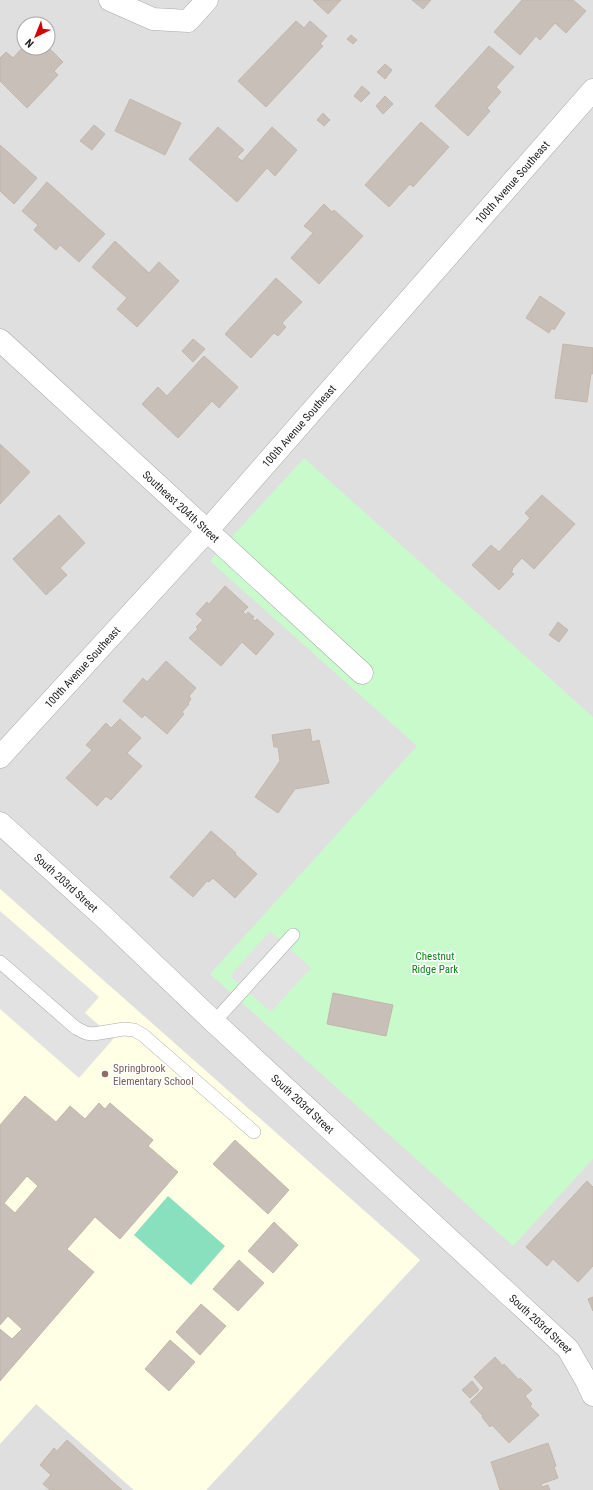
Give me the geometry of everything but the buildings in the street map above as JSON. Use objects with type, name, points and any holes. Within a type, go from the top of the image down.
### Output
[{"type":"street","points":[[110,0],[152,19],[188,21],[207,0]]},
{"type":"street","name":"100th Avenue Southeast","points":[[0,757],[207,531],[593,90]]},
{"type":"street","name":"Southeast 204th Street","points":[[0,340],[362,673]]},
{"type":"street","name":"South 203rd Street","points":[[0,823],[106,919],[214,1022],[568,1349],[593,1395]]},
{"type":"lane","points":[[214,1022],[293,935]]},
{"type":"lane","points":[[0,962],[76,1028],[86,1033],[93,1034],[124,1028],[134,1030],[143,1035],[254,1132]]},
{"type":"shaded area","points":[[0,0],[593,0],[593,1490],[206,1490],[420,1260],[0,889]]},
{"type":"shaded area","name":"Springbrook Elementary School","points":[[0,889],[420,1260],[206,1490],[134,1490],[36,1404],[0,1444]]},
{"type":"shaded area","points":[[0,911],[99,997],[85,1013],[114,1038],[79,1078],[0,1009]]},
{"type":"shaded area","points":[[270,931],[311,968],[271,1012],[230,976]]},
{"type":"shaded area","points":[[36,1404],[134,1490],[0,1490],[0,1444]]},
{"type":"green space","name":"Chestnut Ridge Park","points":[[304,458],[593,717],[593,1159],[513,1246],[210,974],[417,746],[210,561]]},
{"type":"green space","points":[[168,1196],[225,1246],[191,1285],[134,1235]]},
{"type":"place","name":"Springbrook Elementary School","points":[[105,1074]]}]
